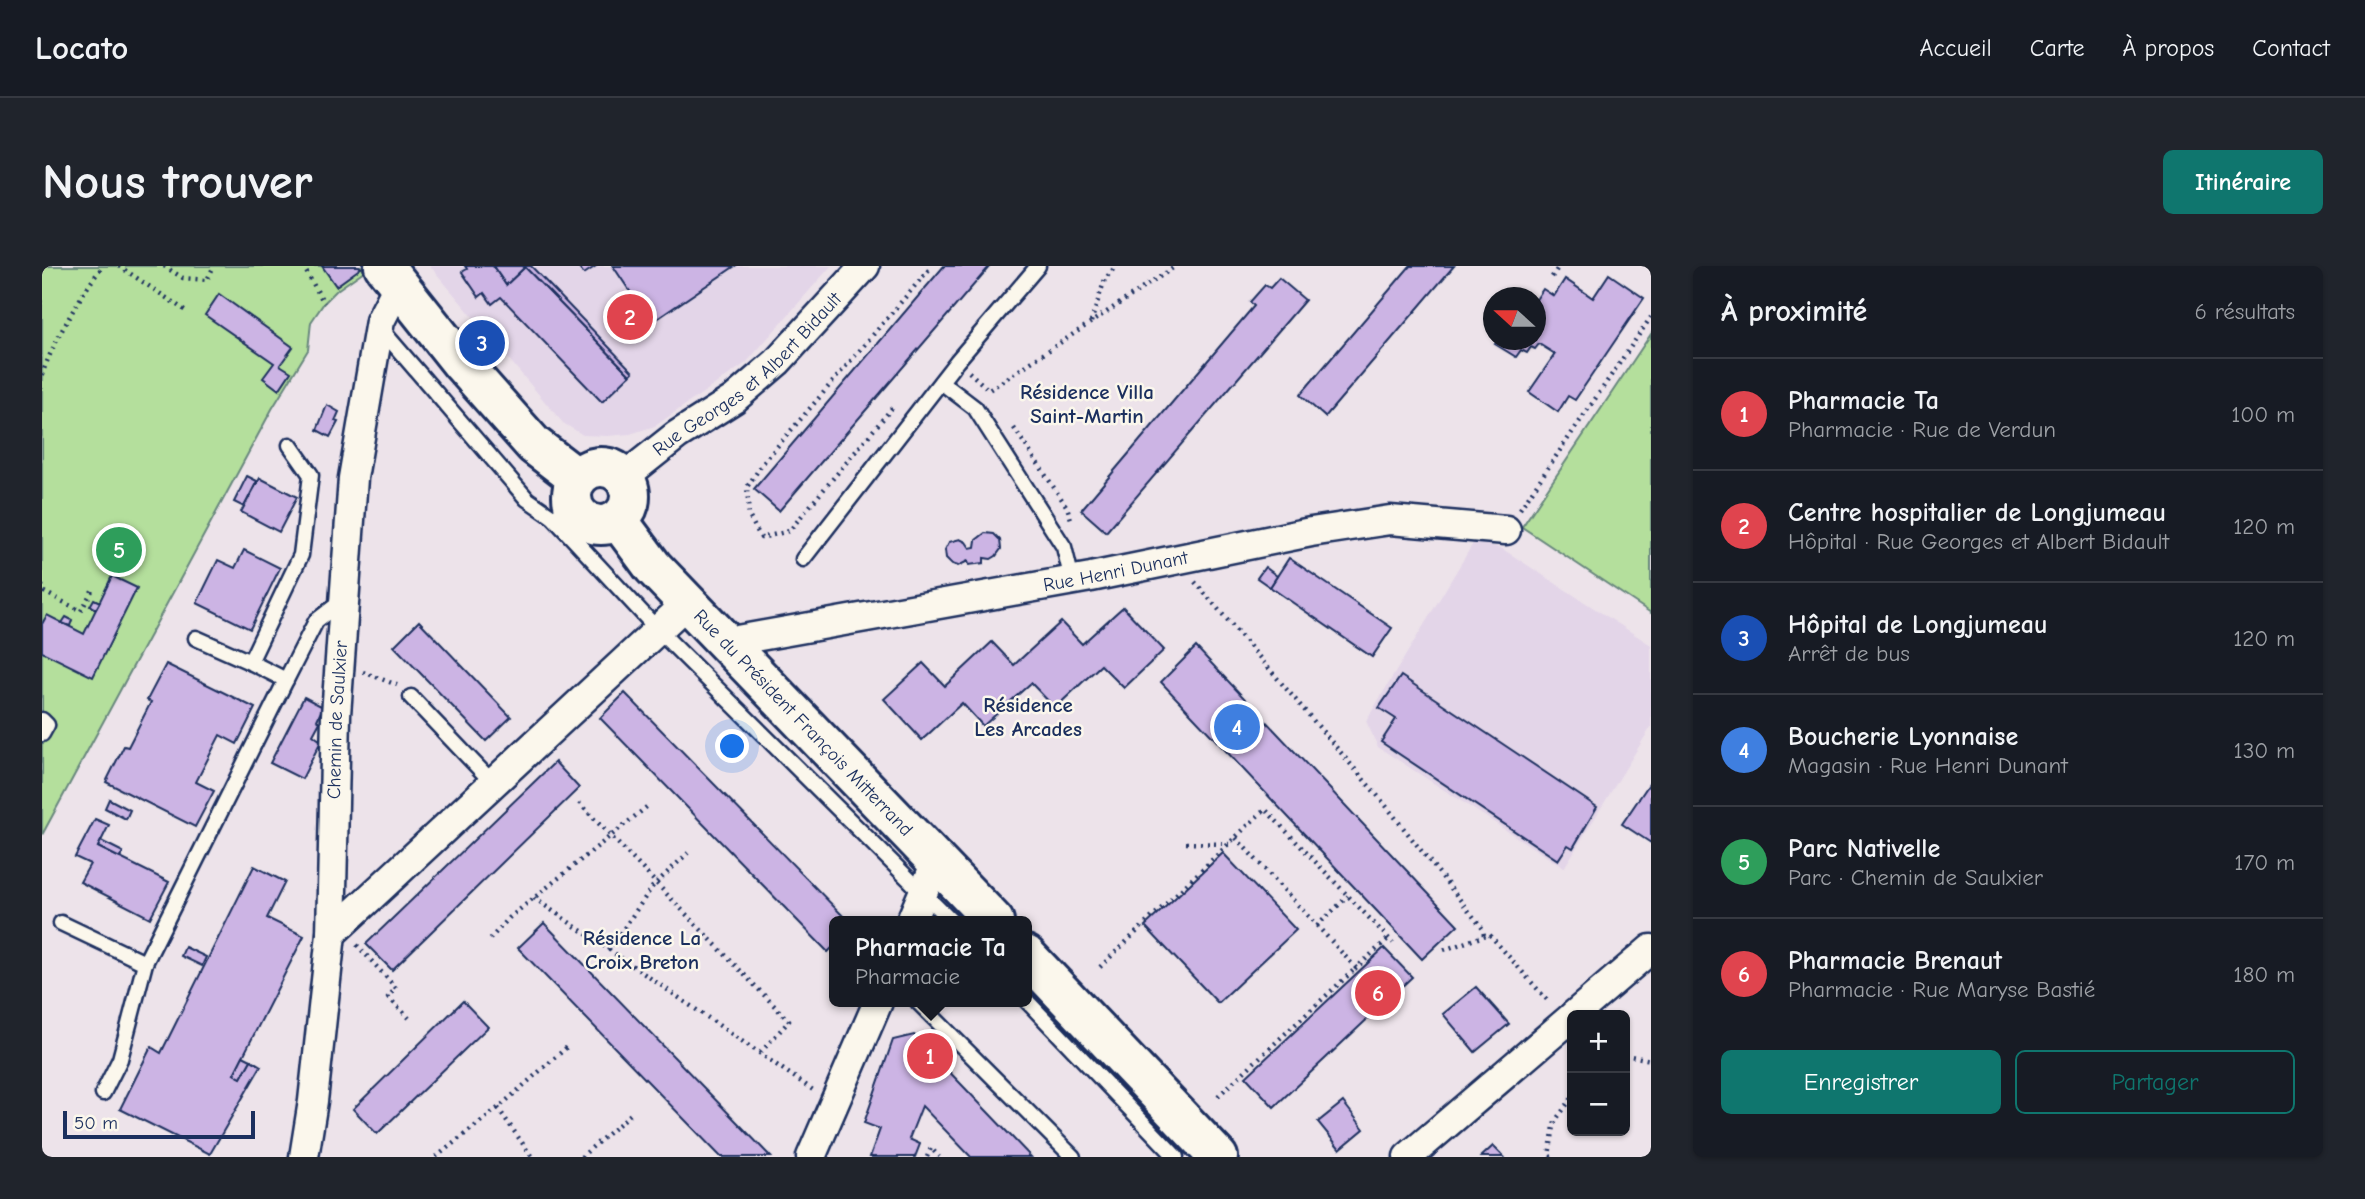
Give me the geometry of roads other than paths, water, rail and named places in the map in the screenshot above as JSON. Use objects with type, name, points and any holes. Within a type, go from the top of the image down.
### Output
[{"type":"main road","points":[[391,276],[462,364],[534,445],[568,501],[585,520],[593,524],[610,524],[618,520],[625,513],[631,495],[624,477],[609,468],[600,467],[584,472],[568,501]]},
{"type":"main road","name":"Rue du Président François Mitterrand","points":[[618,520],[653,567],[726,642],[930,876],[987,916]]},
{"type":"main road","points":[[1032,961],[1218,1157]]},
{"type":"street","name":"Rue Georges et Albert Bidault","points":[[624,477],[677,435],[734,400],[777,362],[865,266]]},
{"type":"street","name":"Chemin de Saulxier","points":[[304,1157],[335,930],[336,715],[353,478],[379,327],[391,276]]},
{"type":"street","name":"Rue Henri Dunant","points":[[726,642],[1072,580],[1311,532],[1390,520],[1506,530]]},
{"type":"street","points":[[335,930],[687,603]]},
{"type":"street","points":[[913,916],[930,876]]},
{"type":"street","points":[[1580,1010],[1651,949]]},
{"type":"street","points":[[811,1157],[876,1007]]},
{"type":"street","points":[[1408,1157],[1567,1021]]},
{"type":"lane","points":[[803,559],[941,382],[1038,266]]},
{"type":"lane","points":[[379,327],[527,499],[568,501],[658,630],[930,876],[949,916]]},
{"type":"lane","points":[[941,382],[975,408],[1064,547],[1072,580]]},
{"type":"lane","points":[[250,662],[300,555],[311,475],[290,445]]},
{"type":"lane","points":[[103,1093],[120,1059],[145,963],[316,621],[344,599]]},
{"type":"lane","points":[[196,638],[286,680]]},
{"type":"lane","points":[[411,697],[493,783]]},
{"type":"lane","points":[[42,720],[47,725],[42,734]]},
{"type":"lane","points":[[61,923],[145,963]]},
{"type":"lane","points":[[1032,1006],[1176,1157]]},
{"type":"lane","points":[[923,1007],[1073,1157]]},
{"type":"place","name":"Centre hospitalier de Longjumeau","points":[[630,317]]},
{"type":"place","name":"Hôpital de Longjumeau","points":[[482,343]]},
{"type":"place","name":"Parc Nativelle","points":[[119,550]]},
{"type":"place","name":"Boucherie Lyonnaise","points":[[1237,727]]},
{"type":"place","name":"Pharmacie Brenaut","points":[[1378,993]]},
{"type":"place","name":"Pharmacie Ta","points":[[930,1056]]},
{"type":"district","name":"Résidence Villa Saint-Martin","points":[[1087,404]]},
{"type":"district","name":"Résidence Les Arcades","points":[[1028,717]]},
{"type":"district","name":"Résidence La Croix Breton","points":[[642,950]]}]
